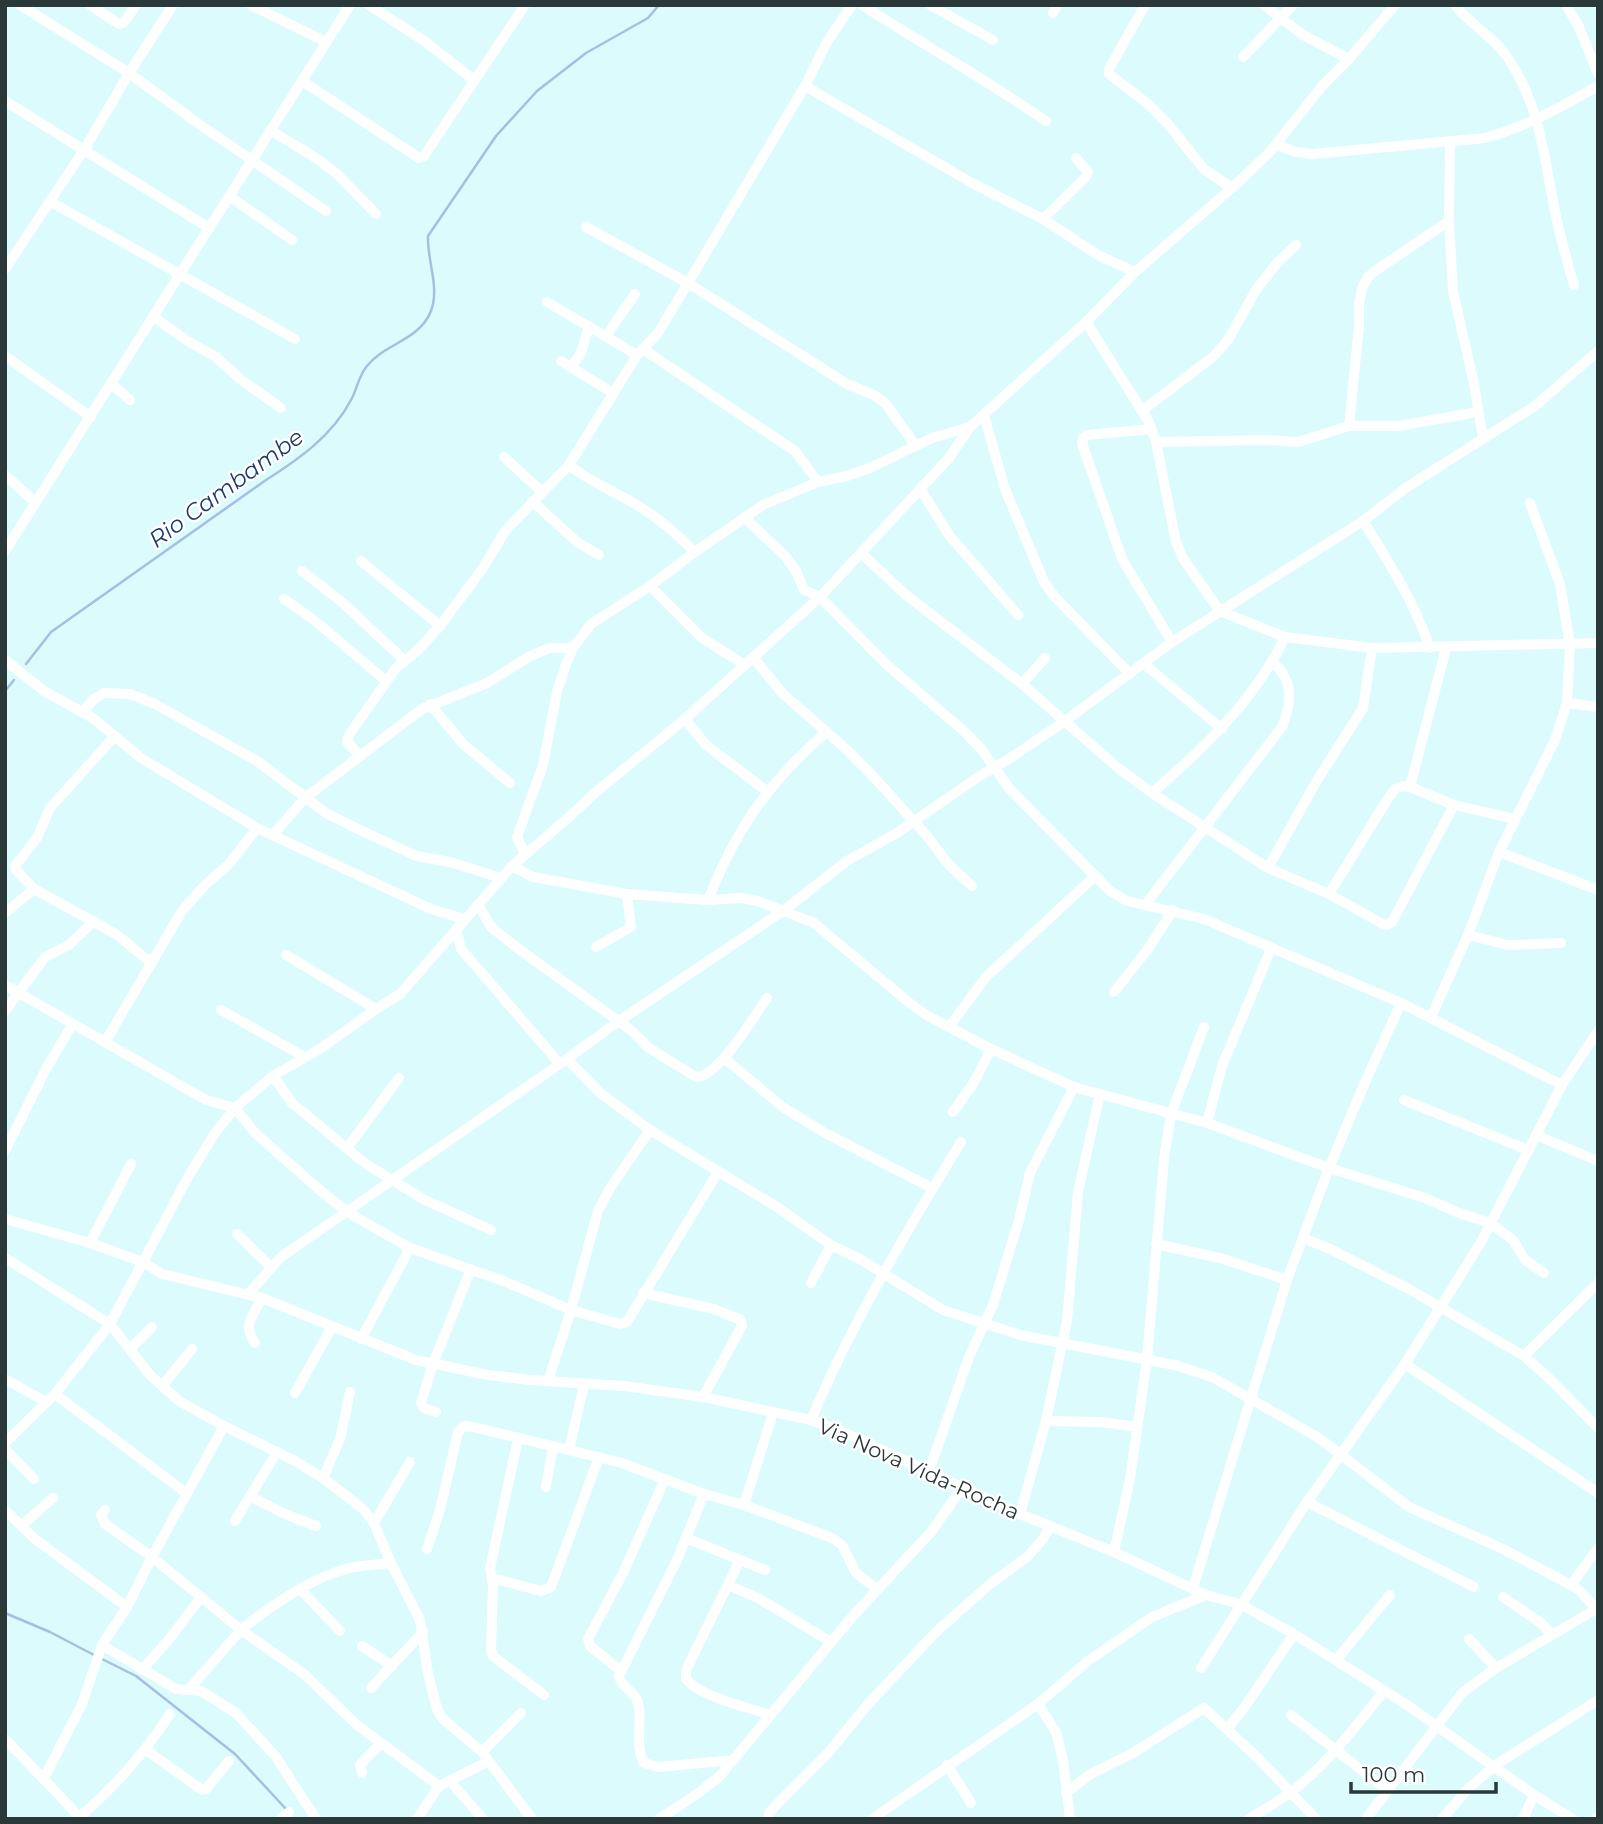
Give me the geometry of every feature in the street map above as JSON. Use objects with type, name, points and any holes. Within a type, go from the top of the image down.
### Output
[{"type":"street","points":[[20,5],[129,72],[327,211]]},
{"type":"street","points":[[90,5],[119,24],[124,22],[136,5]]},
{"type":"street","points":[[5,270],[85,150],[129,72],[173,5]]},
{"type":"street","points":[[251,5],[326,42]]},
{"type":"street","points":[[5,551],[350,5]]},
{"type":"street","points":[[369,5],[422,40],[474,80]]},
{"type":"street","points":[[302,81],[419,158],[424,156],[525,5]]},
{"type":"street","points":[[360,756],[347,739],[386,681],[440,626],[483,568],[505,531],[569,465],[613,393],[640,352],[657,333],[688,283],[805,86],[827,42],[852,5]]},
{"type":"street","points":[[862,5],[996,86],[1046,121]]},
{"type":"street","points":[[930,5],[993,40]]},
{"type":"street","points":[[1145,5],[1109,69],[1109,74],[1148,104],[1204,169],[1232,188]]},
{"type":"street","points":[[1264,5],[1303,35],[1349,59]]},
{"type":"street","points":[[1243,57],[1293,5]]},
{"type":"street","points":[[5,1443],[55,1394],[110,1324],[188,1177],[215,1133],[235,1108],[273,1076],[323,1047],[400,994],[512,866],[685,719],[820,597],[949,458],[970,427],[1086,322],[1135,272],[1232,188],[1276,145],[1323,85],[1395,5]]},
{"type":"street","points":[[1455,5],[1499,46],[1507,57],[1538,120],[1557,218],[1574,285]]},
{"type":"street","points":[[1566,5],[1579,27],[1598,74]]},
{"type":"street","points":[[805,86],[972,183],[1043,219],[1098,255],[1135,272]]},
{"type":"street","points":[[1276,145],[1312,154],[1485,138],[1538,120],[1598,86]]},
{"type":"street","points":[[5,102],[209,228]]},
{"type":"street","points":[[270,130],[337,174],[376,214]]},
{"type":"street","points":[[1450,141],[1449,221],[1453,291],[1483,438]]},
{"type":"street","points":[[1043,219],[1086,177],[1088,172],[1076,158]]},
{"type":"street","points":[[229,196],[292,240]]},
{"type":"street","points":[[51,202],[295,339]]},
{"type":"street","points":[[1349,426],[1362,288],[1375,271],[1449,221]]},
{"type":"street","points":[[586,227],[688,283],[847,384],[874,396],[886,404],[916,446]]},
{"type":"street","points":[[1143,410],[1214,356],[1228,340],[1256,290],[1277,263],[1296,245]]},
{"type":"street","points":[[606,336],[635,294]]},
{"type":"street","points":[[547,302],[640,352],[795,451],[818,482]]},
{"type":"street","points":[[154,317],[222,361],[240,379],[282,408]]},
{"type":"street","points":[[1086,322],[1143,410],[1156,442],[1176,542],[1184,560],[1220,611],[1285,637],[1372,648],[1598,643]]},
{"type":"street","points":[[571,367],[581,353],[589,326]]},
{"type":"street","points":[[249,1293],[281,1257],[564,1062],[619,1021],[783,911],[847,861],[914,821],[1065,722],[1172,642],[1363,521],[1407,487],[1535,406],[1598,351]]},
{"type":"street","points":[[5,356],[91,417]]},
{"type":"street","points":[[561,361],[613,393]]},
{"type":"street","points":[[112,384],[130,400]]},
{"type":"street","points":[[1156,442],[1298,442],[1349,426],[1398,426],[1478,412]]},
{"type":"street","points":[[984,415],[1005,489],[1044,582],[1055,597],[1130,674]]},
{"type":"street","points":[[525,854],[517,837],[543,765],[557,692],[573,648],[591,624],[650,586],[744,517],[772,501],[818,482],[872,467],[932,438],[970,427]]},
{"type":"street","points":[[1151,429],[1087,435],[1082,443],[1122,559],[1172,642]]},
{"type":"street","points":[[504,457],[542,492]]},
{"type":"street","points":[[569,465],[656,517],[695,552]]},
{"type":"street","points":[[5,475],[36,503]]},
{"type":"street","points":[[920,490],[949,535],[1017,615]]},
{"type":"street","points":[[532,502],[577,542],[600,555]]},
{"type":"street","points":[[1431,1017],[1468,935],[1499,852],[1555,740],[1567,703],[1570,645],[1557,569],[1530,503]]},
{"type":"street","points":[[744,517],[785,556],[796,571],[804,590],[820,597],[886,664],[966,733],[982,750],[1009,788],[1110,891],[1127,901],[1204,919],[1401,1003],[1562,1085]]},
{"type":"street","points":[[1363,521],[1400,579],[1430,648]]},
{"type":"street","points":[[861,553],[944,626],[1023,684],[1152,793],[1268,868],[1329,894],[1383,924],[1392,922],[1454,805]]},
{"type":"street","points":[[361,561],[440,626]]},
{"type":"street","points":[[302,571],[351,610],[404,660]]},
{"type":"street","points":[[650,586],[702,638],[749,661],[846,749],[914,821],[949,865],[972,887]]},
{"type":"street","points":[[284,599],[314,620],[386,681]]},
{"type":"street","points":[[1152,793],[1222,729],[1273,662],[1285,637]]},
{"type":"street","points":[[273,835],[304,798],[430,704],[487,683],[530,656],[550,648],[573,648]]},
{"type":"street","points":[[1268,868],[1316,782],[1363,708],[1372,648]]},
{"type":"street","points":[[1410,787],[1446,648]]},
{"type":"street","points":[[1023,684],[1045,658]]},
{"type":"street","points":[[8,662],[33,683],[83,711],[141,758],[257,828],[431,909],[464,919]]},
{"type":"street","points":[[1144,905],[1282,727],[1290,707],[1290,693],[1288,680],[1273,662]]},
{"type":"street","points":[[1144,664],[1222,729]]},
{"type":"street","points":[[83,711],[94,699],[104,694],[130,694],[143,699],[257,761],[326,813],[416,856],[450,862],[501,878]]},
{"type":"street","points":[[1567,703],[1598,707]]},
{"type":"street","points":[[430,704],[463,744],[510,783]]},
{"type":"street","points":[[685,719],[706,745],[768,792]]},
{"type":"street","points":[[708,900],[731,845],[768,792],[795,759],[826,732]]},
{"type":"street","points":[[114,737],[50,808],[37,838],[15,866],[34,889],[116,934],[150,962]]},
{"type":"street","points":[[1329,894],[1387,800],[1395,789],[1402,786],[1454,805],[1515,819]]},
{"type":"street","points":[[105,1042],[182,911],[204,886],[229,864],[257,828]]},
{"type":"street","points":[[1499,852],[1598,890]]},
{"type":"street","points":[[512,866],[533,877],[627,894],[708,900],[751,899],[814,923],[904,999],[928,1016],[991,1049],[1074,1087],[1207,1124],[1329,1168],[1425,1198],[1490,1223],[1513,1240],[1525,1260],[1544,1273]]},
{"type":"street","points":[[948,1027],[986,977],[1094,877]]},
{"type":"street","points":[[5,913],[34,889]]},
{"type":"street","points":[[596,947],[631,927],[627,894]]},
{"type":"street","points":[[478,904],[491,927],[619,1021],[649,1048],[696,1077],[705,1075],[724,1058],[767,998]]},
{"type":"street","points":[[1114,992],[1148,949],[1173,911]]},
{"type":"street","points":[[5,1011],[45,957],[69,945],[94,921]]},
{"type":"street","points":[[456,929],[461,949],[564,1062],[599,1092],[650,1130],[777,1207],[831,1245],[943,1310],[985,1325],[1062,1344],[1192,1369],[1250,1398],[1318,1438],[1409,1507],[1503,1549],[1581,1592],[1597,1609],[1496,1668],[1462,1693],[1366,1819]]},
{"type":"street","points":[[1468,935],[1508,946],[1560,943]]},
{"type":"street","points":[[1207,1124],[1222,1066],[1271,949]]},
{"type":"street","points":[[286,955],[376,1009]]},
{"type":"street","points":[[5,985],[206,1100],[235,1108],[255,1133],[346,1212],[410,1248],[471,1269],[571,1310],[624,1324],[718,1172]]},
{"type":"street","points":[[1193,1588],[1247,1419],[1250,1398],[1287,1280],[1329,1168],[1401,1003]]},
{"type":"street","points":[[221,1010],[305,1057]]},
{"type":"street","points":[[5,1151],[72,1025]]},
{"type":"street","points":[[1114,1552],[1124,1514],[1147,1359],[1164,1159],[1171,1114],[1204,1027]]},
{"type":"street","points":[[1201,1668],[1307,1502],[1405,1364],[1481,1242],[1562,1085],[1598,1031]]},
{"type":"street","points":[[953,1112],[973,1084],[991,1049]]},
{"type":"street","points":[[724,1058],[784,1108],[825,1133],[932,1188]]},
{"type":"street","points":[[273,1076],[292,1103],[392,1182],[422,1199],[491,1230]]},
{"type":"street","points":[[347,1148],[399,1079]]},
{"type":"street","points":[[929,1471],[969,1357],[993,1305],[1030,1173],[1074,1087]]},
{"type":"street","points":[[1020,1514],[1046,1422],[1062,1344],[1071,1286],[1078,1192],[1100,1094]]},
{"type":"street","points":[[1404,1100],[1528,1150]]},
{"type":"street","points":[[548,1381],[598,1211],[610,1188],[650,1130]]},
{"type":"street","points":[[1536,1135],[1598,1161]]},
{"type":"street","points":[[811,1420],[842,1352],[884,1274],[961,1142]]},
{"type":"street","points":[[90,1243],[131,1164]]},
{"type":"street","name":"Via Nova Vida-Rocha","points":[[5,1219],[90,1243],[143,1262],[162,1274],[249,1293],[403,1356],[433,1364],[488,1375],[584,1385],[624,1386],[703,1396],[811,1420],[872,1444],[962,1488],[1114,1552],[1206,1595],[1240,1604],[1336,1660],[1573,1819]]},
{"type":"street","points":[[237,1234],[271,1266]]},
{"type":"street","points":[[1303,1238],[1385,1276],[1524,1356],[1598,1428]]},
{"type":"street","points":[[1156,1244],[1220,1258],[1287,1280]]},
{"type":"street","points":[[811,1283],[831,1245]]},
{"type":"street","points":[[361,1339],[410,1248]]},
{"type":"street","points":[[5,1258],[110,1324],[150,1375],[179,1401],[323,1478],[363,1509],[374,1523],[423,1632],[428,1674],[443,1719],[482,1752],[532,1819]]},
{"type":"street","points":[[436,1412],[424,1409],[421,1403],[433,1364],[471,1269]]},
{"type":"street","points":[[1524,1356],[1598,1283]]},
{"type":"street","points":[[643,1293],[714,1309],[741,1320],[742,1326],[703,1396]]},
{"type":"street","points":[[255,1343],[248,1334],[247,1327],[262,1298]]},
{"type":"street","points":[[130,1349],[152,1327]]},
{"type":"street","points":[[295,1393],[332,1327]]},
{"type":"street","points":[[162,1386],[192,1349]]},
{"type":"street","points":[[1405,1364],[1598,1493]]},
{"type":"street","points":[[5,1379],[46,1402]]},
{"type":"street","points":[[569,1450],[584,1385]]},
{"type":"street","points":[[323,1478],[341,1438],[351,1392]]},
{"type":"street","points":[[55,1394],[186,1493]]},
{"type":"street","points":[[744,1505],[773,1413]]},
{"type":"street","points":[[1046,1422],[1101,1422],[1137,1427]]},
{"type":"street","points":[[44,1777],[82,1704],[102,1646],[127,1607],[224,1426]]},
{"type":"street","points":[[428,1549],[458,1432],[464,1426],[622,1462],[838,1541],[856,1573],[877,1589]]},
{"type":"street","points":[[518,1439],[490,1568],[490,1639],[493,1656],[544,1695]]},
{"type":"street","points":[[546,1487],[553,1446]]},
{"type":"street","points":[[5,1449],[34,1479]]},
{"type":"street","points":[[234,1521],[277,1452]]},
{"type":"street","points":[[492,1578],[541,1591],[551,1587],[599,1457]]},
{"type":"street","points":[[374,1523],[410,1462]]},
{"type":"street","points":[[621,1671],[590,1646],[588,1639],[665,1479]]},
{"type":"street","points":[[659,1819],[719,1777],[831,1642],[931,1532],[962,1488]]},
{"type":"street","points":[[704,1494],[686,1538],[621,1671],[619,1681],[636,1696],[639,1704],[640,1753],[643,1763],[658,1767],[734,1760]]},
{"type":"street","points":[[250,1496],[316,1526]]},
{"type":"street","points":[[22,1525],[53,1498]]},
{"type":"street","points":[[1307,1502],[1474,1587]]},
{"type":"street","points":[[5,1510],[35,1539],[127,1607]]},
{"type":"street","points":[[105,1510],[101,1516],[104,1524],[152,1557],[241,1630],[304,1674],[347,1717],[439,1786]]},
{"type":"street","points":[[768,1819],[783,1798],[828,1753],[868,1704],[937,1631],[989,1585],[1028,1556],[1051,1526]]},
{"type":"street","points":[[686,1538],[765,1570]]},
{"type":"street","points":[[1571,1586],[1598,1548]]},
{"type":"street","points":[[740,1560],[686,1670],[685,1679],[720,1698],[770,1715]]},
{"type":"street","points":[[188,1690],[241,1630],[277,1602],[348,1569],[391,1563]]},
{"type":"street","points":[[728,1584],[758,1598],[831,1642]]},
{"type":"street","points":[[301,1590],[340,1631]]},
{"type":"street","points":[[872,1819],[1038,1704],[1088,1661],[1152,1617],[1206,1595]]},
{"type":"street","points":[[1336,1660],[1390,1595]]},
{"type":"street","points":[[142,1670],[201,1597]]},
{"type":"street","points":[[1503,1597],[1541,1623],[1552,1634]]},
{"type":"street","points":[[372,1688],[423,1632]]},
{"type":"street","points":[[1227,1729],[1294,1634]]},
{"type":"street","points":[[1469,1639],[1496,1668]]},
{"type":"street","points":[[102,1646],[176,1689],[206,1693],[246,1721],[276,1757],[316,1819]]},
{"type":"street","points":[[362,1646],[391,1666]]},
{"type":"street","points":[[1250,1819],[1290,1793],[1337,1750],[1384,1691]]},
{"type":"street","points":[[1442,1819],[1466,1790],[1494,1766],[1598,1700]]},
{"type":"street","points":[[1038,1704],[1056,1732],[1063,1760],[1070,1819]]},
{"type":"street","points":[[1066,1793],[1089,1775],[1133,1753],[1204,1708],[1316,1819]]},
{"type":"street","points":[[482,1752],[522,1713]]},
{"type":"street","points":[[5,1739],[24,1761],[44,1777],[78,1818],[110,1789],[146,1750],[170,1714]]},
{"type":"street","points":[[1292,1715],[1388,1791]]},
{"type":"street","points":[[362,1773],[360,1765],[381,1743]]},
{"type":"street","points":[[146,1750],[202,1790],[206,1789],[229,1761]]},
{"type":"street","points":[[417,1819],[439,1786],[489,1761]]},
{"type":"street","points":[[947,1765],[971,1803]]},
{"type":"street","points":[[450,1781],[483,1819]]},
{"type":"street","points":[[1523,1819],[1534,1795]]},
{"type":"waterway","name":"Rio Cambambe","points":[[26,664],[51,632],[291,464],[324,436],[343,413],[362,374],[374,358],[410,336],[426,321],[434,293],[428,236],[496,136],[537,91],[586,53],[648,18],[659,5]]},
{"type":"waterway","name":"Rio Cambambe","points":[[5,691],[14,680]]},
{"type":"waterway","points":[[5,1613],[94,1655]]},
{"type":"waterway","points":[[100,1658],[136,1676],[235,1754],[286,1809]]}]
